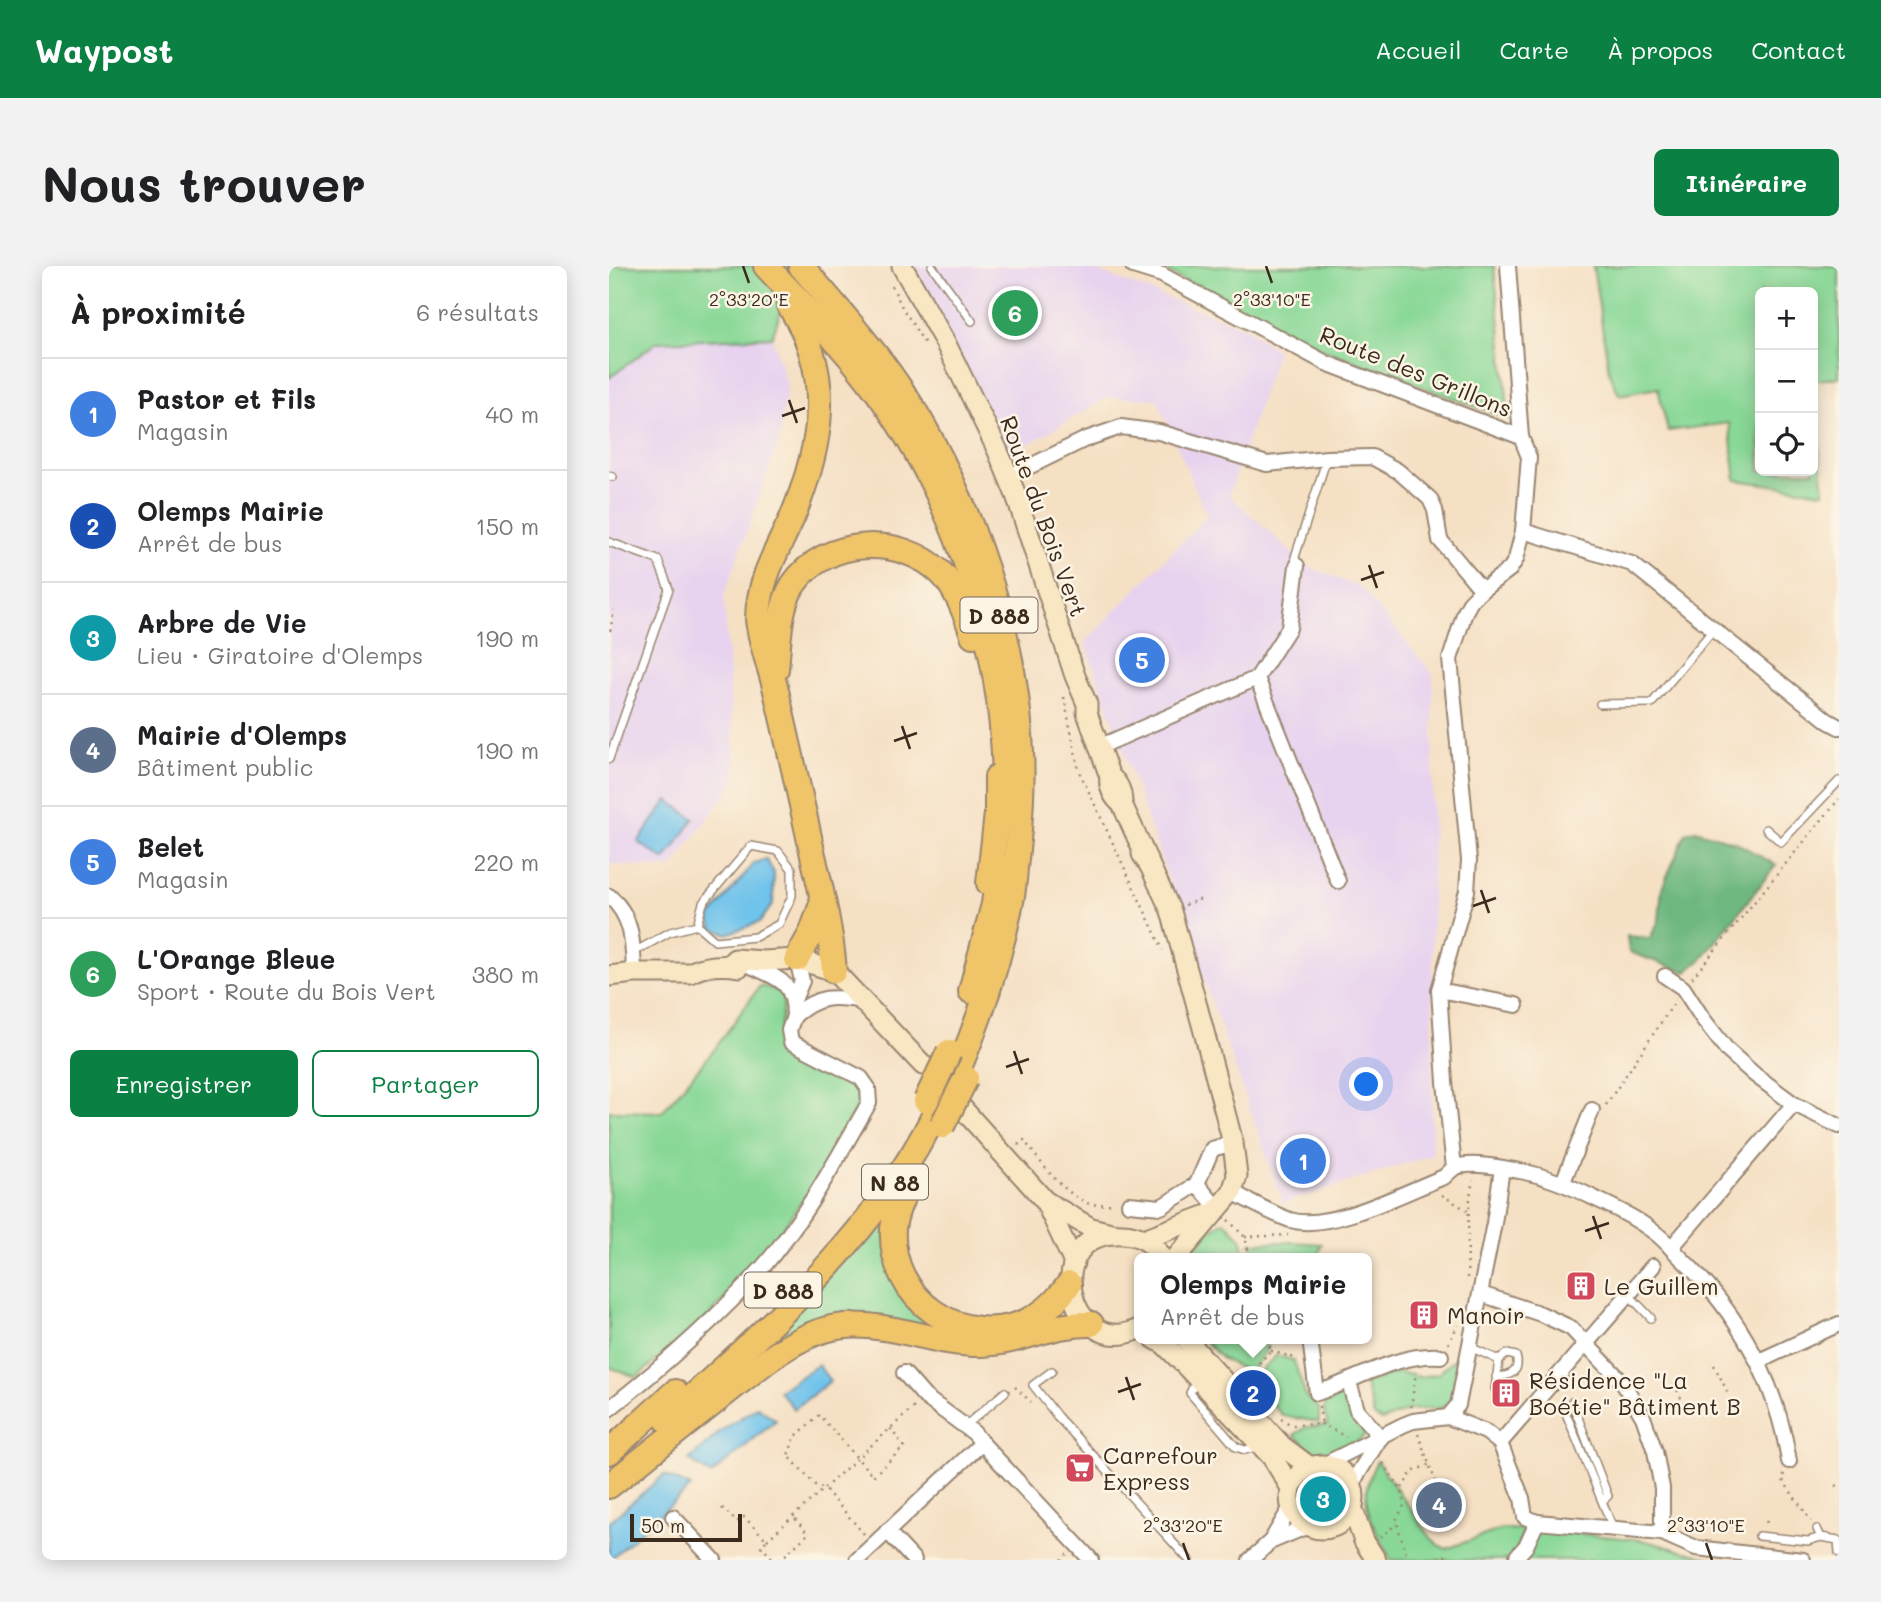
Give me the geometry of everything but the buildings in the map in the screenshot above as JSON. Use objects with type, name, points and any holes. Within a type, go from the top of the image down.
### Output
[{"type":"highway","points":[[757,266],[781,293],[799,321],[813,350],[820,386],[820,412],[812,463],[792,518],[764,576],[758,620],[775,683],[832,942],[834,971]]},
{"type":"highway","name":"D 888","points":[[766,266],[876,389],[906,437],[933,486],[968,568],[997,678],[1006,792],[1003,836],[994,904],[968,1002],[958,1066]]},
{"type":"highway","name":"D 888","points":[[801,266],[855,329],[898,387],[930,438],[966,513],[1003,627],[1011,664],[1021,752],[1020,824],[1011,904],[997,964],[981,1014]]},
{"type":"highway","points":[[775,683],[783,608],[793,586],[808,568],[829,553],[859,547],[883,547],[916,555],[942,574],[963,608],[973,633],[993,716],[997,751],[997,814],[981,927],[979,966]]},
{"type":"highway","points":[[797,959],[812,932],[823,901]]},
{"type":"highway","name":"N 88","points":[[847,1244],[894,1183],[924,1137],[981,1014]]},
{"type":"highway","points":[[935,1114],[894,1220],[896,1261],[916,1298],[940,1317],[959,1325],[999,1329],[1028,1321],[1044,1311],[1072,1274]]},
{"type":"highway","name":"D 888","points":[[609,1452],[747,1327],[817,1255],[935,1114]]},
{"type":"highway","name":"D 888","points":[[609,1473],[784,1311],[847,1244]]},
{"type":"highway","points":[[609,1486],[757,1370],[794,1344],[826,1329],[870,1326],[982,1344],[1059,1326],[1091,1324]]},
{"type":"street","name":"Route des Grillons","points":[[1133,266],[1162,275],[1326,363],[1521,437],[1529,457],[1523,531],[1515,559],[1510,569],[1482,590],[1465,612],[1450,659],[1469,860],[1467,891],[1439,990],[1454,1168]]},
{"type":"street","points":[[1509,266],[1521,437]]},
{"type":"street","name":"Route du Bois Vert","points":[[895,271],[906,277],[946,344],[1008,477],[1075,676],[1083,709],[1087,713],[1099,747]]},
{"type":"street","points":[[1008,477],[1086,439],[1121,427],[1159,432],[1267,464],[1372,457],[1398,471],[1430,499],[1435,510],[1440,540],[1482,590]]},
{"type":"street","points":[[1523,531],[1632,564],[1839,727]]},
{"type":"street","points":[[1181,1253],[1220,1213],[1232,1192],[1237,1176],[1233,1143],[1171,911],[1122,804],[1116,800],[1099,747],[1257,678],[1289,628],[1297,566]]},
{"type":"street","points":[[1257,678],[1338,881]]},
{"type":"street","points":[[609,896],[620,905],[632,932],[634,973]]},
{"type":"street","points":[[609,1409],[713,1321],[763,1267],[815,1196],[869,1103],[868,1088],[860,1078],[791,1042],[789,1030],[794,1016],[794,1000],[802,981],[797,959]]},
{"type":"street","points":[[609,976],[661,973],[688,964],[697,969],[729,965],[737,968],[797,959],[834,971],[923,1065]]},
{"type":"street","points":[[757,963],[784,981],[794,1000]]},
{"type":"street","points":[[1665,976],[1683,988],[1728,1051],[1755,1075],[1794,1104],[1839,1126]]},
{"type":"street","points":[[1439,990],[1515,1004]]},
{"type":"street","points":[[794,1016],[809,1003],[835,996],[863,1001]]},
{"type":"street","points":[[1671,1248],[1794,1104]]},
{"type":"street","points":[[962,1108],[1045,1201],[1091,1228],[1144,1239],[1220,1213]]},
{"type":"street","points":[[1563,1182],[1592,1110]]},
{"type":"street","points":[[1129,1204],[1161,1207],[1197,1184],[1212,1149],[1233,1143]]},
{"type":"street","points":[[1232,1192],[1291,1220],[1312,1223],[1336,1219],[1444,1177],[1454,1168],[1464,1165],[1502,1168],[1563,1182],[1618,1209],[1655,1232],[1704,1280],[1737,1324],[1759,1361],[1785,1434],[1789,1461]]},
{"type":"street","points":[[1448,1417],[1458,1405],[1481,1294],[1502,1168]]},
{"type":"street","points":[[1197,1184],[1220,1213]]},
{"type":"street","points":[[1045,1201],[1072,1274],[1076,1306],[1091,1324],[1110,1332],[1134,1332]]},
{"type":"street","points":[[1072,1274],[1090,1243],[1116,1234]]},
{"type":"street","points":[[1144,1239],[1158,1253]]},
{"type":"street","points":[[1500,1443],[1653,1266]]},
{"type":"street","points":[[1481,1294],[1541,1314],[1571,1328],[1623,1383],[1643,1417],[1655,1451],[1662,1488],[1662,1532]]},
{"type":"street","points":[[1759,1361],[1839,1324]]},
{"type":"street","points":[[1164,1344],[1191,1390],[1261,1446],[1280,1468],[1301,1521],[1308,1526],[1323,1529],[1347,1516],[1354,1500],[1351,1485],[1340,1471],[1316,1466],[1282,1446],[1190,1344]]},
{"type":"street","points":[[1311,1344],[1317,1393],[1349,1382],[1386,1363],[1441,1356]]},
{"type":"street","points":[[904,1373],[925,1397],[974,1433],[1091,1560]]},
{"type":"street","points":[[1349,1382],[1357,1410],[1381,1438]]},
{"type":"street","points":[[1270,1542],[1301,1472],[1365,1450],[1413,1421],[1448,1417],[1486,1432],[1500,1443],[1522,1498],[1525,1517],[1537,1522],[1662,1532],[1696,1548],[1803,1560]]},
{"type":"street","points":[[857,1560],[982,1443]]},
{"type":"street","points":[[1351,1485],[1365,1450]]},
{"type":"street","points":[[1352,1507],[1370,1540],[1376,1560]]},
{"type":"street","points":[[673,1517],[705,1557]]},
{"type":"street","points":[[1517,1556],[1526,1546],[1537,1522]]},
{"type":"street","points":[[1250,1560],[1270,1542],[1308,1526]]},
{"type":"street","points":[[1331,1527],[1370,1540]]},
{"type":"street","points":[[887,1531],[914,1560]]},
{"type":"lane","points":[[933,266],[972,321]]},
{"type":"lane","points":[[1297,566],[1295,556],[1328,458]]},
{"type":"lane","points":[[609,542],[658,560],[669,589],[609,759]]},
{"type":"lane","points":[[1600,704],[1652,703],[1713,630]]},
{"type":"lane","points":[[1766,829],[1781,842],[1839,781]]},
{"type":"lane","points":[[751,846],[778,851],[792,869],[792,896],[779,924],[755,937],[715,941],[697,925],[703,902],[751,846]]},
{"type":"lane","points":[[633,953],[670,932],[697,925]]},
{"type":"lane","points":[[1629,1295],[1651,1318]]},
{"type":"lane","points":[[1470,1347],[1499,1360]]},
{"type":"lane","points":[[1495,1389],[1496,1377],[1499,1360],[1507,1354],[1516,1356],[1518,1363],[1510,1376],[1496,1377]]},
{"type":"lane","points":[[1052,1371],[1033,1385],[1137,1506],[1189,1560]]},
{"type":"lane","points":[[964,1427],[1005,1392]]},
{"type":"lane","points":[[1602,1501],[1608,1496],[1572,1402],[1565,1411],[1613,1528]]},
{"type":"lane","points":[[1759,1536],[1808,1541],[1819,1533],[1838,1539],[1839,1553]]},
{"type":"path","points":[[895,271],[902,307],[929,351]]},
{"type":"path","points":[[610,631],[614,610]]},
{"type":"path","points":[[1063,692],[1079,771],[1163,951]]},
{"type":"path","points":[[1592,1110],[1605,1107],[1683,988],[1839,799]]},
{"type":"path","points":[[1185,905],[1201,898]]},
{"type":"path","points":[[1011,1150],[1024,1140],[1042,1165],[1058,1181],[1089,1204],[1129,1204]]},
{"type":"path","points":[[1467,1283],[1468,1212],[1476,1166]]},
{"type":"path","points":[[1220,1213],[1245,1237],[1249,1253]]},
{"type":"path","points":[[1441,1356],[1460,1322]]},
{"type":"path","points":[[1269,1344],[1271,1351]]},
{"type":"path","points":[[1271,1351],[1313,1363]]},
{"type":"path","points":[[1251,1386],[1244,1378],[1271,1351]]},
{"type":"path","points":[[1411,1411],[1419,1358]]},
{"type":"path","points":[[1714,1364],[1729,1395]]},
{"type":"path","points":[[1674,1384],[1689,1414]]},
{"type":"path","points":[[1011,1385],[1028,1399]]},
{"type":"path","points":[[774,1560],[761,1546],[925,1397]]},
{"type":"path","points":[[873,1544],[824,1488],[817,1488],[788,1455],[795,1437],[819,1415],[873,1476],[904,1447],[890,1428]]},
{"type":"path","points":[[1280,1417],[1291,1424],[1322,1424],[1383,1464],[1401,1490],[1405,1504],[1396,1520],[1408,1560]]},
{"type":"path","points":[[1416,1431],[1421,1438],[1436,1483]]},
{"type":"path","points":[[1789,1461],[1782,1479],[1819,1533]]},
{"type":"path","points":[[1401,1490],[1412,1472],[1430,1464]]},
{"type":"path","points":[[722,1508],[737,1522],[744,1517],[767,1541]]},
{"type":"path","points":[[780,1560],[808,1534],[793,1516]]},
{"type":"path","points":[[1370,1540],[1397,1524]]},
{"type":"path","points":[[1431,1560],[1445,1556],[1449,1560]]},
{"type":"shaded area","points":[[915,266],[1084,266],[1246,328],[1277,351],[1229,495],[1305,565],[1361,588],[1433,674],[1432,1155],[1283,1203],[1085,642],[1207,516],[1157,399],[1108,397],[1010,455]]},
{"type":"shaded area","points":[[772,337],[787,386],[778,444],[724,596],[736,780],[671,868],[609,864],[609,378],[657,342]]},
{"type":"green space","points":[[609,266],[796,266],[772,337],[657,342],[609,378]]},
{"type":"green space","points":[[1156,266],[1494,266],[1509,419],[1324,350]]},
{"type":"green space","points":[[1593,266],[1839,266],[1839,377],[1818,380],[1818,287],[1755,287],[1755,476],[1818,476],[1818,435],[1824,492],[1736,480],[1729,423],[1668,431],[1658,388],[1619,395],[1609,372]]},
{"type":"green space","points":[[1695,830],[1735,842],[1776,865],[1702,959],[1686,972],[1629,952],[1627,936],[1650,938],[1659,921],[1662,888],[1686,833]]},
{"type":"green space","points":[[760,986],[785,992],[778,1044],[857,1086],[861,1098],[812,1187],[766,1251],[714,1311],[637,1377],[609,1367],[609,1111],[662,1112],[714,1050]]},
{"type":"green space","points":[[885,1214],[887,1245],[952,1331],[876,1320],[756,1363],[760,1348]]},
{"type":"green space","points":[[1224,1221],[1241,1238],[1245,1253],[1191,1253],[1210,1231]]},
{"type":"green space","points":[[1251,1243],[1322,1244],[1319,1253],[1254,1253]]},
{"type":"green space","points":[[1208,1344],[1266,1344],[1267,1350],[1249,1373],[1221,1358]]},
{"type":"green space","points":[[1277,1355],[1294,1361],[1306,1397],[1319,1408],[1319,1422],[1283,1416],[1252,1379]]},
{"type":"green space","points":[[1452,1361],[1460,1362],[1452,1399],[1441,1408],[1409,1410],[1382,1421],[1374,1416],[1365,1383],[1398,1372],[1420,1377],[1438,1374]]},
{"type":"green space","points":[[1342,1391],[1359,1417],[1366,1435],[1336,1456],[1320,1457],[1294,1435],[1307,1427],[1328,1425],[1324,1412],[1326,1394]]},
{"type":"green space","points":[[1377,1461],[1431,1538],[1446,1549],[1502,1529],[1544,1530],[1642,1540],[1716,1560],[1391,1560],[1373,1523],[1367,1501],[1370,1476]]},
{"type":"green space","points":[[1321,1475],[1332,1477],[1329,1482],[1337,1495],[1346,1492],[1345,1506],[1332,1521],[1311,1520],[1314,1513],[1306,1504],[1300,1507],[1299,1495],[1303,1486],[1310,1479]]},
{"type":"water","points":[[668,800],[694,819],[665,860],[638,842]]},
{"type":"water","points":[[766,859],[774,873],[773,904],[760,922],[727,934],[713,929],[709,918],[754,863]]},
{"type":"water","points":[[818,1365],[830,1381],[794,1409],[779,1391]]},
{"type":"water","points":[[757,1407],[776,1420],[711,1475],[689,1460],[721,1431]]},
{"type":"water","points":[[664,1475],[691,1487],[609,1560],[609,1522]]},
{"type":"place","name":"L'Orange Bleue","points":[[1015,313]]},
{"type":"place","name":"Belet","points":[[1142,660]]},
{"type":"place","name":"Pastor et Fils","points":[[1303,1161]]},
{"type":"place","name":"Le Guillem","points":[[1581,1286]]},
{"type":"place","name":"Manoir","points":[[1424,1315]]},
{"type":"place","name":"Olemps Mairie","points":[[1253,1393]]},
{"type":"place","name":"Résidence \"La Boétie\" Bâtiment B","points":[[1506,1393]]},
{"type":"place","name":"Carrefour Express","points":[[1080,1468]]},
{"type":"place","name":"Arbre de Vie","points":[[1323,1499]]},
{"type":"place","name":"Mairie d'Olemps","points":[[1439,1505]]}]
